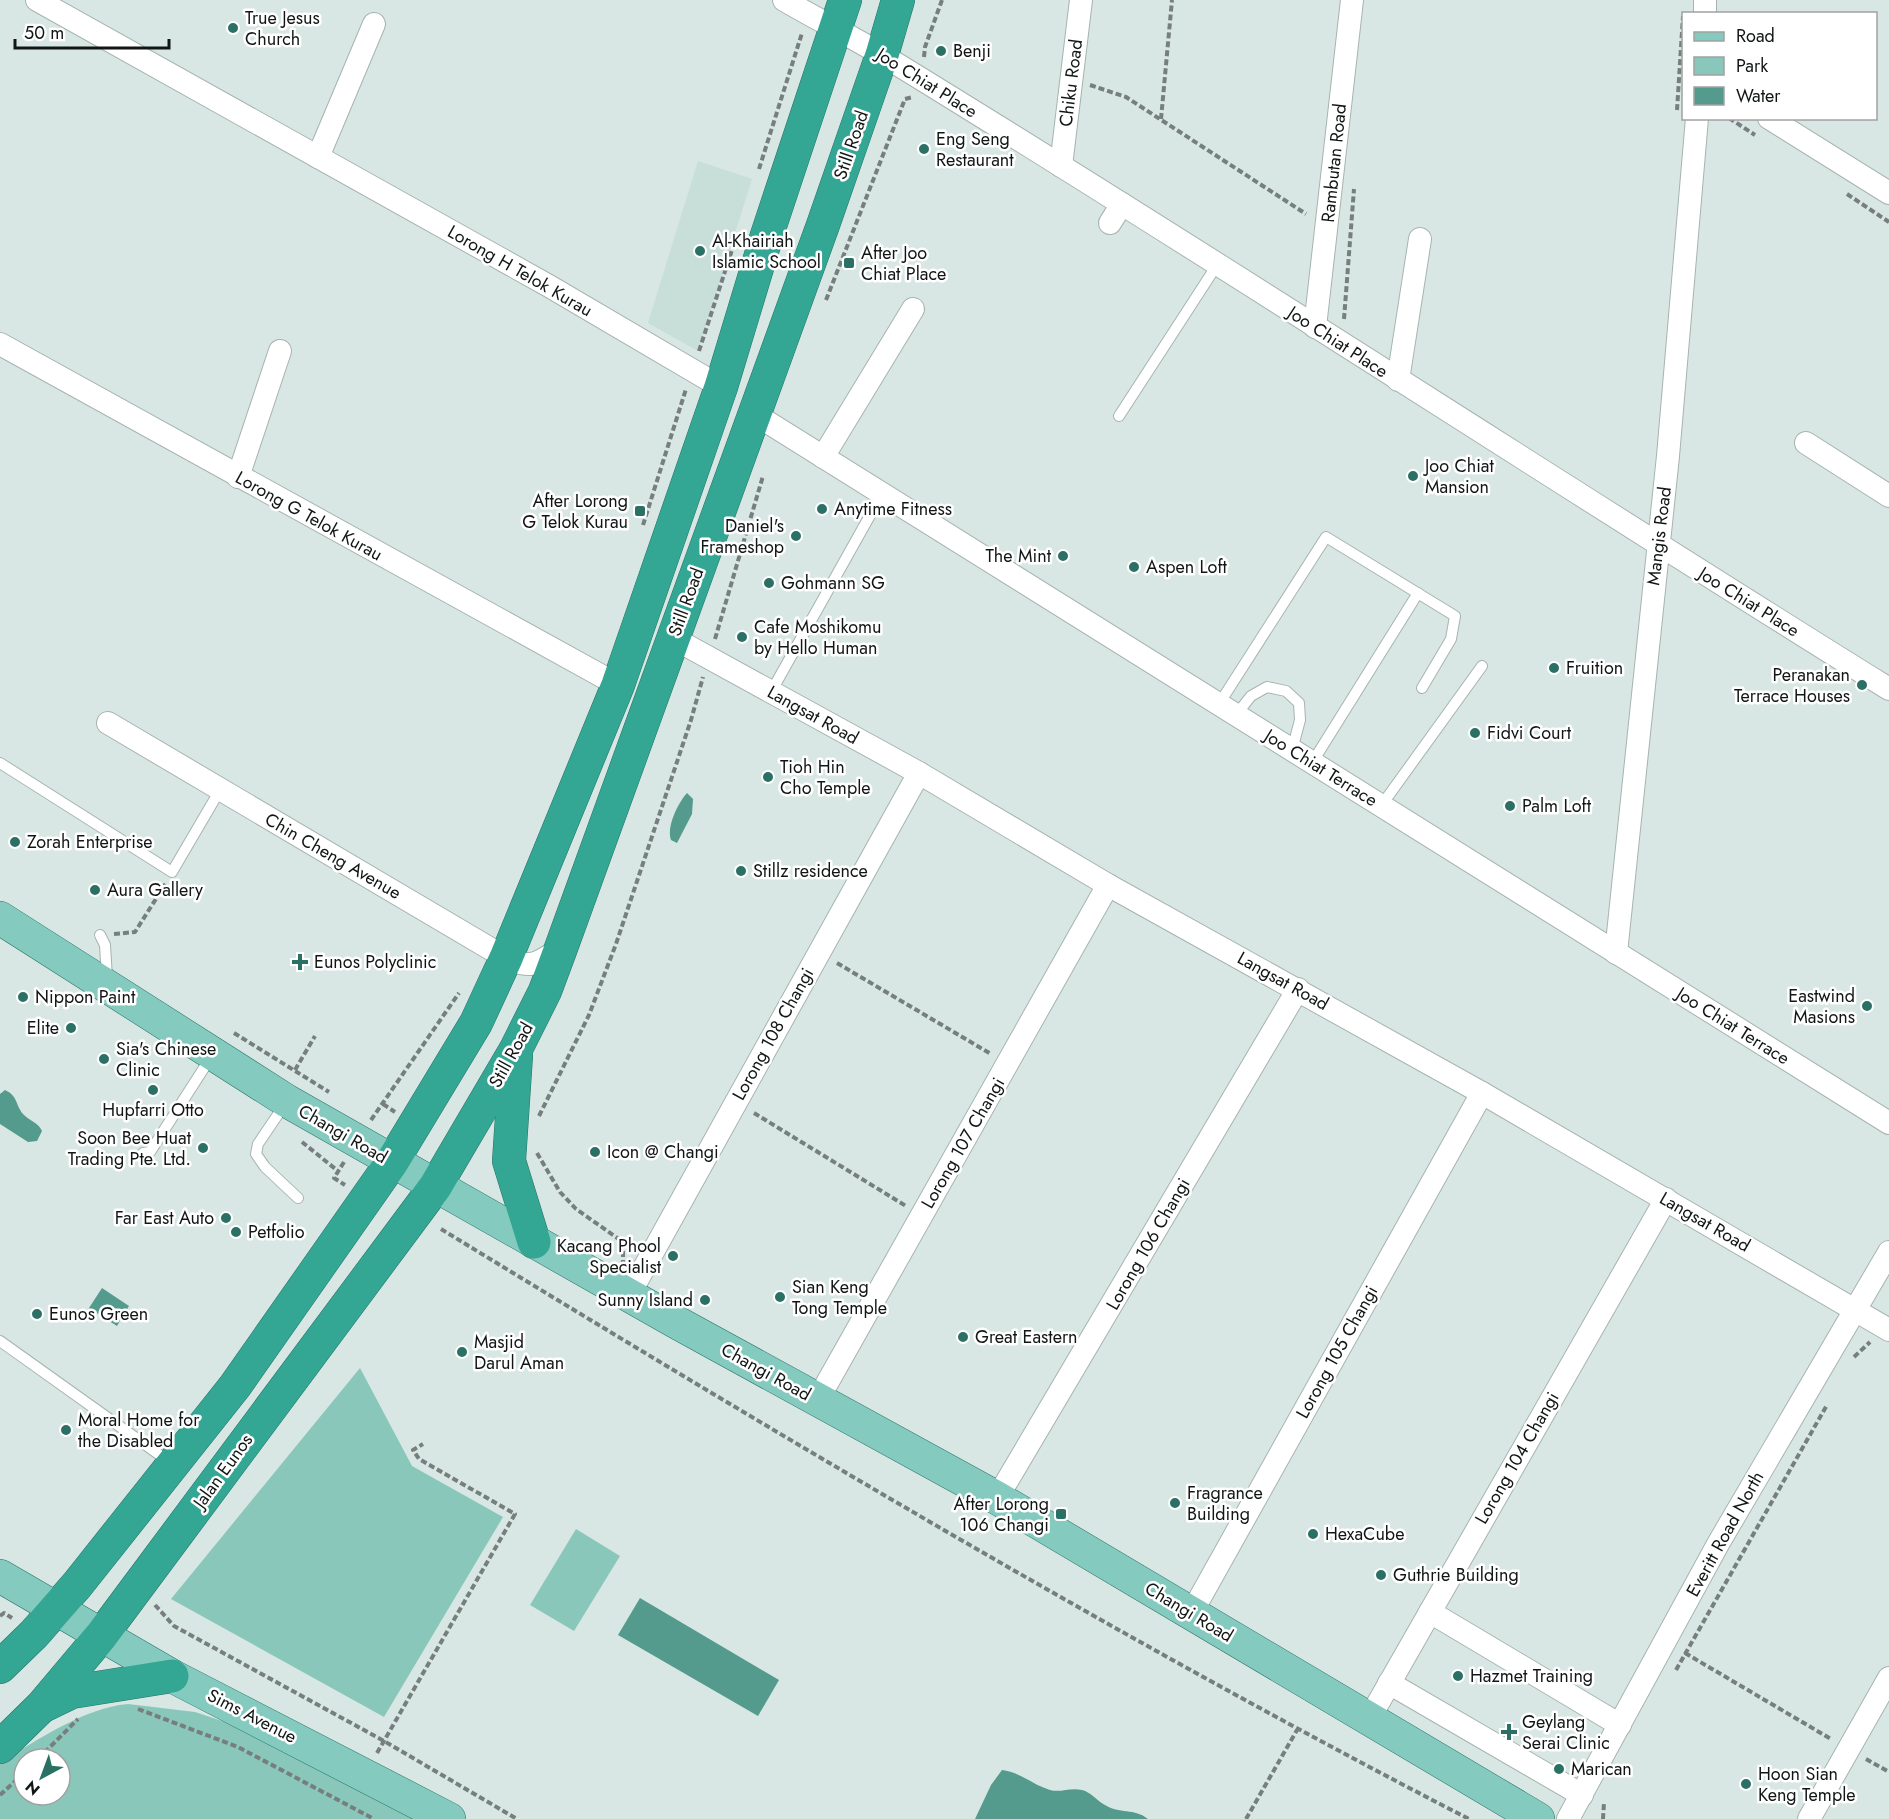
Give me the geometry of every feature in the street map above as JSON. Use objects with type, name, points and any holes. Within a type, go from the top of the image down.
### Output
[{"type":"highway","name":"Still Road","points":[[435,1186],[516,1049],[545,991],[882,55],[898,0]]},
{"type":"highway","name":"Still Road","points":[[392,1162],[476,1023],[506,958],[618,686],[721,387],[767,235],[841,14]]},
{"type":"highway","points":[[528,901],[533,912],[543,920],[563,921],[573,915]]},
{"type":"highway","points":[[516,1049],[509,1161],[534,1242]]},
{"type":"highway","points":[[0,1667],[57,1609],[174,1465],[241,1377],[392,1162]]},
{"type":"highway","name":"Jalan Eunos","points":[[0,1747],[42,1706],[101,1636],[435,1186]]},
{"type":"highway","points":[[42,1706],[72,1692],[172,1676]]},
{"type":"main road","name":"Changi Road","points":[[0,918],[287,1101],[817,1401],[997,1498],[1538,1819]]},
{"type":"main road","name":"Sims Avenue","points":[[0,1576],[172,1676],[449,1819]]},
{"type":"street","name":"Lorong H Telok Kurau","points":[[37,0],[549,286],[721,387]]},
{"type":"street","name":"Joo Chiat Place","points":[[784,0],[841,14],[882,55],[1061,166],[1116,213],[1217,265],[1657,545],[1889,689]]},
{"type":"street","name":"Chiku Road","points":[[1061,166],[1081,0]]},
{"type":"street","name":"Rambutan Road","points":[[1315,327],[1352,0]]},
{"type":"street","points":[[318,157],[374,24]]},
{"type":"street","name":"Mangis Road","points":[[1616,953],[1668,456],[1697,120]]},
{"type":"street","points":[[1772,120],[1889,193]]},
{"type":"street","points":[[1398,380],[1420,239]]},
{"type":"street","points":[[823,457],[913,309]]},
{"type":"street","name":"Lorong G Telok Kurau","points":[[0,344],[618,686]]},
{"type":"street","points":[[238,477],[280,351]]},
{"type":"street","name":"Joo Chiat Terrace","points":[[753,413],[1889,1123]]},
{"type":"street","points":[[1806,443],[1889,496]]},
{"type":"street","name":"Langsat Road","points":[[673,638],[919,773],[1108,885],[1298,989],[1666,1199],[1854,1309],[1884,1337]]},
{"type":"street","name":"Chin Cheng Avenue","points":[[108,723],[506,958],[529,966],[537,964],[561,948]]},
{"type":"street","name":"Lorong 108 Changi","points":[[629,1295],[919,773]]},
{"type":"street","name":"Lorong 107 Changi","points":[[817,1401],[1108,885]]},
{"type":"street","name":"Lorong 106 Changi","points":[[997,1498],[1298,989]]},
{"type":"street","name":"Lorong 105 Changi","points":[[1192,1612],[1482,1093]]},
{"type":"street","name":"Lorong 104 Changi","points":[[1369,1719],[1666,1199]]},
{"type":"street","name":"Everitt Road North","points":[[1568,1819],[1718,1544],[1889,1252]]},
{"type":"street","points":[[1430,1612],[1620,1725]]},
{"type":"street","points":[[1809,1819],[1889,1678]]},
{"type":"street","points":[[1389,1683],[1582,1795]]},
{"type":"lane","points":[[1119,416],[1217,265]]},
{"type":"lane","points":[[771,692],[882,494]]},
{"type":"lane","points":[[1227,710],[1326,537],[1455,616],[1451,639],[1422,688]]},
{"type":"lane","points":[[1312,763],[1418,593]]},
{"type":"lane","points":[[1381,806],[1482,666]]},
{"type":"lane","points":[[1227,710],[1267,687],[1286,692],[1299,704],[1300,720],[1292,750]]},
{"type":"lane","points":[[0,763],[172,872],[220,790]]},
{"type":"lane","points":[[100,934],[105,945],[107,985]]},
{"type":"lane","points":[[143,1153],[150,1152],[212,1055]]},
{"type":"lane","points":[[287,1101],[258,1144],[256,1154],[265,1167],[298,1198]]},
{"type":"lane","points":[[0,1341],[174,1465]]},
{"type":"path","points":[[925,47],[942,0]]},
{"type":"path","points":[[1161,119],[1172,0]]},
{"type":"path","points":[[755,180],[799,38]]},
{"type":"path","points":[[1084,83],[1126,97],[1307,215]]},
{"type":"path","points":[[824,308],[905,99]]},
{"type":"path","points":[[692,370],[734,247]]},
{"type":"path","points":[[537,1127],[539,1116],[589,1015],[616,944],[691,720],[763,474]]},
{"type":"path","points":[[100,934],[135,932],[172,872]]},
{"type":"path","points":[[830,959],[996,1058]]},
{"type":"path","points":[[295,1070],[315,1036]]},
{"type":"path","points":[[735,1102],[921,1215]]},
{"type":"path","points":[[536,1146],[537,1154]]},
{"type":"path","points":[[441,1229],[705,1391],[1297,1730],[1469,1819]]},
{"type":"path","points":[[1853,1359],[1868,1342],[1884,1337]]},
{"type":"path","points":[[1673,1674],[1830,1398]]},
{"type":"path","points":[[365,1774],[515,1514],[419,1460],[413,1450],[423,1444]]},
{"type":"path","points":[[148,1598],[174,1626],[384,1741],[517,1819]]},
{"type":"path","points":[[1665,1642],[1889,1772]]},
{"type":"path","points":[[130,1706],[238,1747],[374,1819]]},
{"type":"path","points":[[50,1747],[82,1715]]},
{"type":"path","points":[[1246,1819],[1297,1730]]},
{"type":"path","points":[[0,1795],[12,1784]]},
{"type":"path","points":[[1603,1819],[1606,1794]]},
{"type":"shaded area","name":"Al-Khairiah Islamic School","points":[[698,161],[752,179],[698,351],[648,323]]},
{"type":"green space","points":[[360,1368],[412,1466],[503,1517],[384,1717],[171,1599]]},
{"type":"green space","points":[[576,1529],[620,1556],[574,1631],[530,1605]]},
{"type":"green space","points":[[128,1704],[195,1712],[264,1735],[415,1819],[0,1819],[0,1762],[12,1755],[12,1807],[72,1807],[72,1747],[26,1747],[62,1726],[94,1712]]},
{"type":"water","points":[[687,793],[693,799],[692,814],[677,843],[671,840],[671,822]]},
{"type":"water","points":[[5,1090],[14,1098],[23,1114],[42,1131],[37,1141],[28,1142],[0,1124],[0,1094]]},
{"type":"water","points":[[102,1288],[129,1306],[117,1326],[89,1308]]},
{"type":"water","points":[[640,1598],[779,1680],[758,1716],[618,1635]]},
{"type":"water","points":[[1002,1770],[1015,1773],[1050,1790],[1085,1791],[1110,1808],[1138,1813],[1148,1819],[975,1819],[991,1785]]},
{"type":"place","name":"True Jesus Church","points":[[233,28]]},
{"type":"place","name":"Benji","points":[[941,51]]},
{"type":"place","name":"Eng Seng Restaurant","points":[[924,149]]},
{"type":"place","name":"Al-Khairiah Islamic School","points":[[700,251]]},
{"type":"place","name":"After Joo Chiat Place","points":[[849,263]]},
{"type":"place","name":"Joo Chiat Mansion","points":[[1413,476]]},
{"type":"place","name":"Anytime Fitness","points":[[822,509]]},
{"type":"place","name":"After Lorong G Telok Kurau","points":[[640,511]]},
{"type":"place","name":"Daniel's Frameshop","points":[[796,536]]},
{"type":"place","name":"The Mint","points":[[1063,556]]},
{"type":"place","name":"Aspen Loft","points":[[1134,567]]},
{"type":"place","name":"Gohmann SG","points":[[769,583]]},
{"type":"place","name":"Cafe Moshikomu by Hello Human","points":[[742,637]]},
{"type":"place","name":"Fruition","points":[[1554,668]]},
{"type":"place","name":"Peranakan Terrace Houses","points":[[1862,685]]},
{"type":"place","name":"Fidvi Court","points":[[1475,733]]},
{"type":"place","name":"Tioh Hin Cho Temple","points":[[768,777]]},
{"type":"place","name":"Palm Loft","points":[[1510,806]]},
{"type":"place","name":"Zorah Enterprise","points":[[15,842]]},
{"type":"place","name":"Stillz residence","points":[[741,871]]},
{"type":"place","name":"Aura Gallery","points":[[95,890]]},
{"type":"place","name":"Eunos Polyclinic","points":[[300,962]]},
{"type":"place","name":"Nippon Paint","points":[[23,997]]},
{"type":"place","name":"Eastwind Masions","points":[[1867,1006]]},
{"type":"place","name":"Elite","points":[[71,1028]]},
{"type":"place","name":"Sia's Chinese Clinic","points":[[104,1059]]},
{"type":"place","name":"Hupfarri Otto","points":[[153,1090]]},
{"type":"place","name":"Soon Bee Huat Trading Pte. Ltd.","points":[[203,1148]]},
{"type":"place","name":"Icon @ Changi","points":[[595,1152]]},
{"type":"place","name":"Far East Auto","points":[[226,1218]]},
{"type":"place","name":"Petfolio","points":[[236,1232]]},
{"type":"place","name":"Kacang Phool Specialist","points":[[673,1256]]},
{"type":"place","name":"Sian Keng Tong Temple","points":[[780,1297]]},
{"type":"place","name":"Sunny Island","points":[[705,1300]]},
{"type":"place","name":"Eunos Green","points":[[37,1314]]},
{"type":"place","name":"Great Eastern","points":[[963,1337]]},
{"type":"place","name":"Masjid Darul Aman","points":[[462,1352]]},
{"type":"place","name":"Moral Home for the Disabled","points":[[66,1430]]},
{"type":"place","name":"Fragrance Building","points":[[1175,1503]]},
{"type":"place","name":"After Lorong 106 Changi","points":[[1061,1514]]},
{"type":"place","name":"HexaCube","points":[[1313,1534]]},
{"type":"place","name":"Guthrie Building","points":[[1381,1575]]},
{"type":"place","name":"Hazmet Training","points":[[1458,1676]]},
{"type":"place","name":"Geylang Serai Clinic","points":[[1509,1732]]},
{"type":"place","name":"Marican","points":[[1559,1769]]},
{"type":"place","name":"Hoon Sian Keng Temple","points":[[1746,1784]]}]
